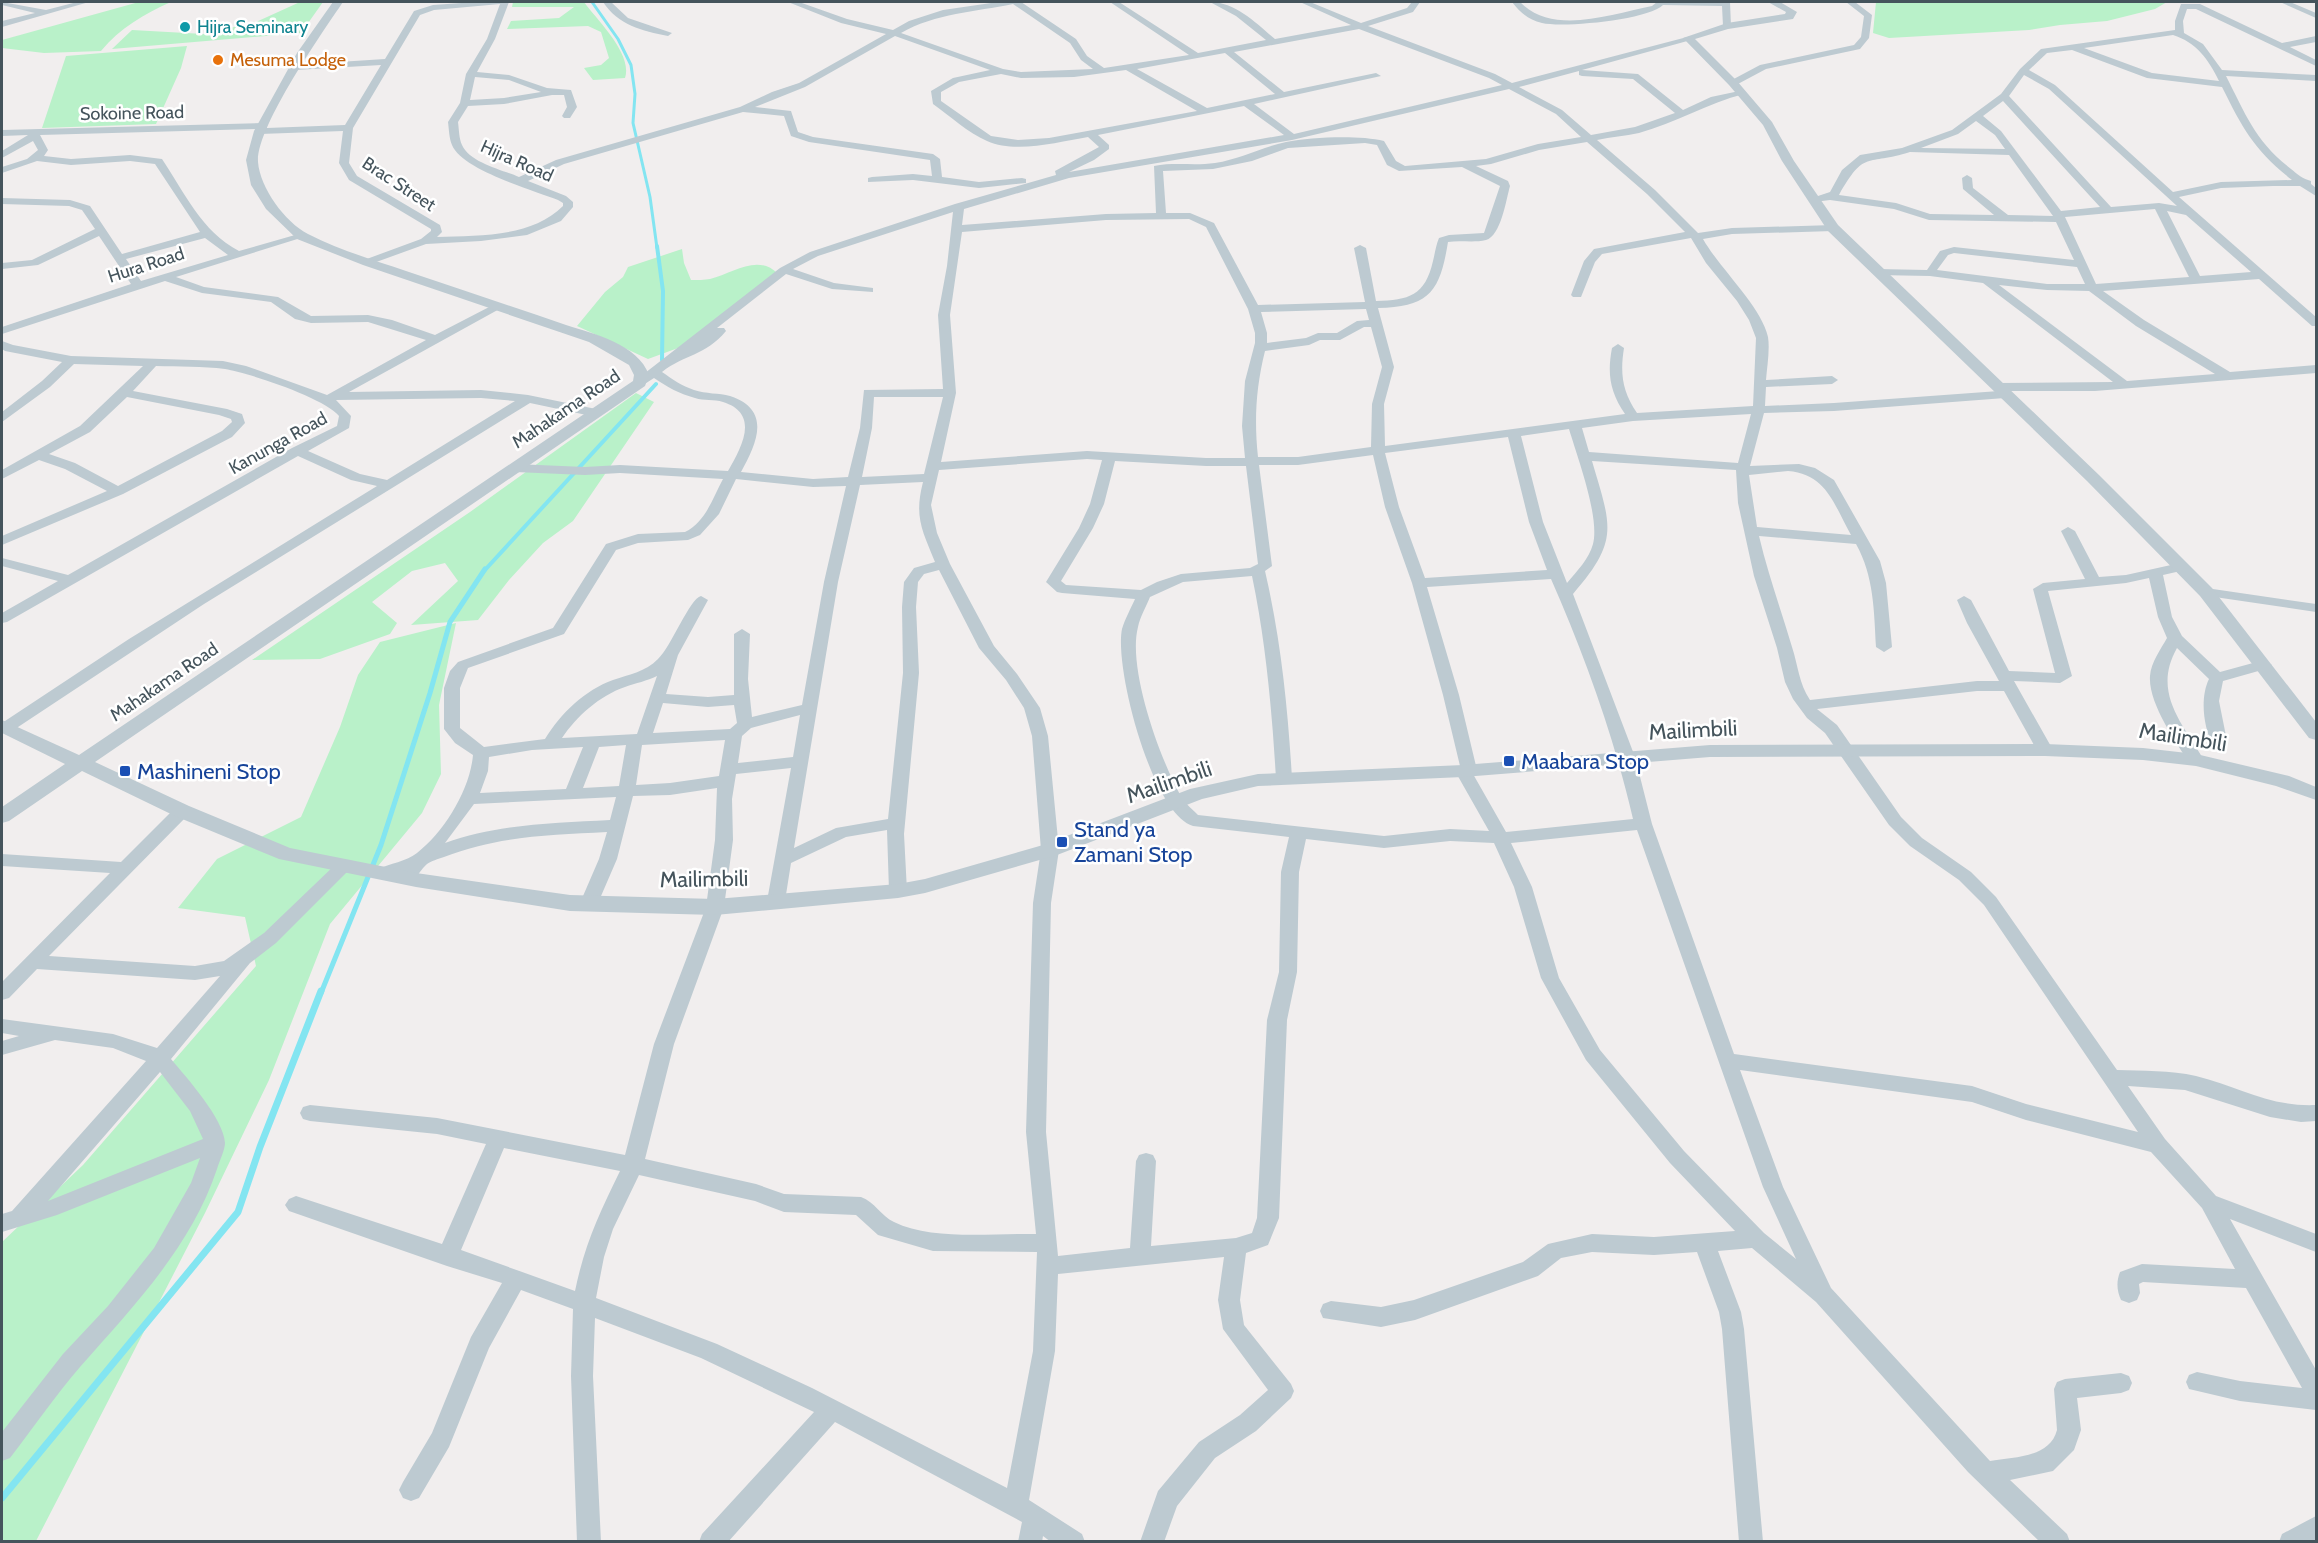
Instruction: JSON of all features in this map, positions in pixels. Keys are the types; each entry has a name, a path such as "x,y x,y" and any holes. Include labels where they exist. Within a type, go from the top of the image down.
{"street":[{"path":"2,2 28,10 57,8"},
{"path":"2,24 86,2"},
{"name":"Mahakama Road","path":"2,816 640,383 642,375 640,368 612,348 594,339 368,262 302,236 270,206 257,185 252,160 262,128 313,36 338,2"},
{"name":"Brac Street","path":"368,262 425,241 435,235 436,227 353,178 344,162 348,128 412,18 421,11 498,2"},
{"name":"Hijra Road","path":"425,241 522,232 557,219 568,207 568,202 562,198 476,163 463,154 457,145 453,122 465,103 471,74 491,39 505,2"},
{"path":"607,2 613,12 625,20 649,30 668,33"},
{"path":"792,2 844,21 894,33 1001,71 1021,75 1053,75 1127,67 1228,51 1360,26 1410,10 1416,2"},
{"path":"519,182 560,162 742,109 775,93 817,79 872,44 927,18 1011,2"},
{"path":"1016,2 1073,41 1084,58 1101,70"},
{"path":"1114,2 1197,56"},
{"path":"1214,2 1239,14 1274,42"},
{"path":"1304,2 1360,26 1492,76 1559,112 1651,192 1694,236 1710,261 1742,299 1755,320 1762,338 1759,409 1743,469 1745,503 1753,531 1761,576 1785,648 1793,682 1806,705 1831,729 1895,821 1916,842 1965,876 1990,901 2047,980 2158,1145 2209,1202 2316,1391"},
{"path":"1516,2 1532,18 1560,23 1655,8 1662,2 1726,3 1727,26"},
{"path":"1514,88 1727,26 1790,17 1792,12 1790,10 1773,2"},
{"path":"1124,166 1158,168 1214,166 1248,159 1287,145 1365,140 1380,142 1390,157 1391,163 1398,168 1464,164 1487,162 1538,147 1637,130 1682,114 1737,88 1763,67 1857,47 1865,38 1868,15 1850,2"},
{"path":"2284,2 2316,16"},
{"path":"826,4 829,11 844,21"},
{"path":"2180,32 2179,21 2184,6 2190,5 2316,63"},
{"path":"1904,151 1955,132 2004,96 2023,71 2044,51 2163,32 2180,32 2191,37 2220,73 2255,141 2316,194"},
{"path":"1688,38 1737,88 1768,124 1788,161 1833,228 2002,390 2206,592 2316,734"},
{"path":"2282,46 2316,39"},
{"path":"2070,46 2150,76 2226,85"},
{"path":"1228,51 1283,96"},
{"path":"295,67 387,62"},
{"path":"1127,67 1207,112"},
{"path":"1001,71 946,84 936,91 938,106 988,138 1000,142 1027,142 1207,112 1376,76"},
{"path":"2023,71 2061,94 2190,212 2316,322"},
{"path":"640,383 669,359 698,350 772,290 767,282 784,270 836,246 959,206 1045,182 1102,168 1292,137 1585,72 1629,75 1640,79 1682,114"},
{"path":"2220,73 2316,78"},
{"path":"471,74 514,79 536,89 553,93"},
{"path":"465,103 568,93 572,107 567,116"},
{"path":"2004,96 2108,210"},
{"path":"1247,104 1292,137"},
{"path":"742,109 788,113 794,134 812,140 929,156 935,159 937,179 948,181"},
{"path":"1976,116 1990,125 2060,216 2079,264 2092,288 2140,323 2229,377"},
{"name":"Sokoine Road","path":"2,133 348,128"},
{"path":"2,154 34,133 43,150 35,158 2,170"},
{"path":"872,180 913,177 979,185 1045,182 1076,163 1100,153 1105,147 1090,133"},
{"path":"1027,142 1065,152 1073,157 1076,163"},
{"path":"1830,197 1846,172 1857,161 1869,156 1904,151 2011,152"},
{"path":"35,158 71,162 130,158 158,161 206,234 222,249 237,255"},
{"path":"1076,163 1102,168"},
{"path":"1254,309 1372,305 1413,301 1423,294 1437,274 1445,239 1488,235 1505,186 1504,183 1464,164"},
{"path":"1158,168 1161,215"},
{"path":"1967,178 1968,189 2005,218"},
{"path":"2171,195 2223,184 2316,182"},
{"path":"1814,199 1830,197 1896,206 1929,217 2060,216 2159,206 2190,212"},
{"path":"2,201 78,204 86,208 138,286"},
{"path":"959,206 953,266 944,315 950,393 924,505 930,533 943,564 987,648 1012,677 1032,708 1040,736 1050,850 1042,903 1036,1132 1048,1243 1048,1266 1044,1351 1025,1511 1030,1542"},
{"path":"2159,206 2196,280"},
{"path":"957,229 1161,215 1190,216 1210,225 1254,309 1261,333 1251,381 1248,426 1265,566 1258,571 1181,578 1144,595 1062,589 1053,582 1086,528 1097,504 1110,456"},
{"path":"1577,295 1590,261 1598,251 1741,231 1833,228"},
{"path":"2,266 34,263 102,230"},
{"path":"118,258 206,234"},
{"name":"Hura Road","path":"2,331 165,277 302,236"},
{"path":"1360,248 1388,367 1378,404 1378,450 1392,507 1419,584 1451,695 1466,771 1501,838 1523,887 1550,978 1593,1055 1677,1157 1756,1239 1824,1295 1985,1473 2058,1542"},
{"path":"1930,273 1944,253 1954,250 2079,264"},
{"path":"784,270 832,286 869,290"},
{"path":"1877,272 1930,273 2047,287 2092,288 2262,275"},
{"path":"165,277 202,290 274,299 284,303 291,313 305,319 319,321 370,319 435,339"},
{"path":"1987,280 2005,296 2125,385"},
{"path":"330,397 497,307"},
{"path":"1259,348 1309,341 1318,337 1340,336 1361,324 1377,323"},
{"name":"Kanunga Road","path":"2,344 9,348 71,360 154,361 233,366 330,397 345,416 343,428 297,451 2,619"},
{"path":"1618,348 1614,368 1615,381 1620,398 1633,417"},
{"path":"2,418 46,384 71,360"},
{"path":"2,475 85,429 154,361"},
{"path":"515,468 585,471 620,469 732,475 813,483 1076,455 1251,463 1298,461 1633,417 1834,407 2002,390 2125,385 2316,369"},
{"path":"654,373 669,384 696,395 726,399 741,407 750,418 753,431 705,525 697,533 688,536 628,540 611,547 559,631 463,665 458,671 452,688 452,729 461,739 481,753 550,744 639,740 740,729 810,708"},
{"path":"1760,384 1832,380"},
{"path":"2,541 118,491 227,434 239,423 237,417 222,412 124,393"},
{"path":"776,901 831,582 852,480 866,428 868,393 950,393"},
{"path":"330,397 481,394 528,399 596,413"},
{"path":"4,727 282,549 528,399"},
{"path":"2,401 16,406"},
{"path":"1565,594 1596,553 1602,538 1600,521 1575,426"},
{"path":"1514,434 1536,522 1628,757 1643,824 1727,1061 1773,1187 1824,1295"},
{"path":"297,451 356,477 390,485"},
{"path":"38,455 70,466 118,491"},
{"path":"1583,456 1743,469 1797,468 1822,475 1829,483 1873,561 1879,583 1884,647"},
{"path":"1753,531 1861,540"},
{"path":"2068,531 2094,582"},
{"path":"2,562 70,580"},
{"path":"898,891 896,823 911,674 909,607 912,582 919,571 943,564"},
{"path":"1806,705 2006,681 2060,678 2064,676 2040,589 2048,586 2155,574 2180,567"},
{"path":"1258,571 1270,626 1280,715 1284,779"},
{"path":"1419,584 1556,574"},
{"path":"2155,574 2165,617 2175,638 2217,678"},
{"path":"2206,592 2316,608"},
{"path":"1144,595 1130,628 1129,649 1134,692 1148,743 1176,803 1193,820 1384,842 1450,835 1501,838 1573,829 1643,824"},
{"path":"589,903 608,859 639,740 665,678 671,655 701,600"},
{"path":"1964,600 1974,623 2045,750"},
{"path":"589,1542 582,1376 584,1304 593,1257 602,1228 633,1165 664,1044 715,907 724,840 727,776 740,729 742,634"},
{"path":"2175,638 2162,660 2158,678 2163,699 2196,760"},
{"path":"550,744 562,725 593,698 616,685 638,680 655,670 671,655"},
{"path":"2219,741 2213,719 2211,688 2217,678 2264,664"},
{"path":"656,699 708,702 741,699"},
{"name":"Mailimbili","path":"4,727 78,764 182,811 286,854 410,879 570,903 715,907 898,891 925,886 1050,850 1197,794 1258,780 1466,771 1710,752 1846,749 2045,750 2143,754 2196,760 2282,782 2316,794"},
{"path":"572,794 593,742"},
{"path":"410,879 420,859 448,830 468,799 478,774 481,753"},
{"path":"468,799 626,792 727,776 750,766 801,762"},
{"path":"2,993 123,868 182,811"},
{"path":"783,861 842,832 896,823"},
{"path":"384,873 472,840 512,832 618,825"},
{"path":"1048,1266 1236,1247 1260,1239 1268,1218 1277,1020 1288,972 1290,872 1299,831"},
{"path":"2,860 123,868"},
{"path":"33,962 195,973 229,967 245,957 348,867"},
{"path":"10,1220 160,1060 245,957"},
{"path":"2,1026 113,1041 148,1052 160,1060 197,1105 209,1126 215,1143 201,1185 162,1255 116,1313 71,1361 2,1450"},
{"path":"2,1048 58,1032"},
{"path":"1727,1061 1972,1094 2026,1112 2158,1145"},
{"path":"2112,1077 2194,1084 2279,1112 2302,1115 2316,1113"},
{"path":"310,1113 437,1126 756,1192 784,1203 861,1206 886,1229 933,1242 1048,1243"},
{"path":"447,1257 498,1139"},
{"path":"10,1220 94,1192 215,1143"},
{"path":"1140,1255 1146,1161"},
{"path":"2209,1202 2316,1243"},
{"path":"296,1205 516,1278 709,1351 923,1455 1025,1511 1073,1542"},
{"path":"1331,1311 1381,1317 1414,1311 1470,1288 1530,1269 1556,1250 1592,1243 1654,1246 1756,1239"},
{"path":"1705,1244 1727,1303 1733,1329 1751,1542"},
{"path":"1152,1542 1167,1499 1208,1450 1248,1423 1282,1390 1233,1329 1229,1300 1236,1247"},
{"path":"2129,1293 2128,1279 2142,1273 2253,1279"},
{"path":"411,1490 441,1439 479,1344 516,1278"},
{"path":"2197,1382 2240,1391 2316,1400"},
{"path":"1985,1473 2045,1463 2066,1442 2069,1430 2065,1389 2121,1383"},
{"path":"711,1542 831,1410"},
{"path":"2291,1542 2316,1528"}],"green space":[{"path":"139,2 171,2 133,22 101,51 44,53 2,48 2,40"},
{"path":"300,2 323,2 301,33 112,49 132,30 204,34 256,22"},
{"path":"513,2 584,2 619,48 626,69 625,78 593,80 584,68 601,65 609,58 601,32 588,26 507,29 511,21 559,18 574,7 512,7"},
{"path":"1876,2 2167,2 2155,9 2107,21 2029,30 1889,38 1873,33"},
{"path":"187,46 181,68 156,124 42,128 66,56"},
{"path":"682,249 684,263 691,280 710,279 754,265 770,268 778,274 689,344 648,359 577,326 605,292 623,277 628,267"},
{"path":"636,393 654,402 573,521 543,543 509,580 478,620 411,625 458,581 445,563 412,571 372,602 397,623 390,634 320,659 252,660 470,512"},
{"path":"456,623 439,705 441,774 422,813 330,924 269,1080 205,1213 36,1541 2,1542 2,1242 83,1165 256,966 245,917 178,908 217,859 301,817 340,727 358,675 380,642"}],"waterway":[{"path":"592,2 618,39 631,65 635,94 633,123 650,197 657,248"},
{"path":"657,246 663,291 662,360"},
{"path":"484,571 656,384"},
{"path":"321,993 381,845 430,693 450,622 485,569"},
{"path":"2,1498 238,1212 260,1147 321,991"}],"place":[{"name":"Hijra Seminary","path":"185,27"},
{"name":"Mesuma Lodge","path":"218,60"},
{"name":"Maabara Stop","path":"1509,761"},
{"name":"Mashineni Stop","path":"125,771"},
{"name":"Stand ya Zamani Stop","path":"1062,842"}]}
